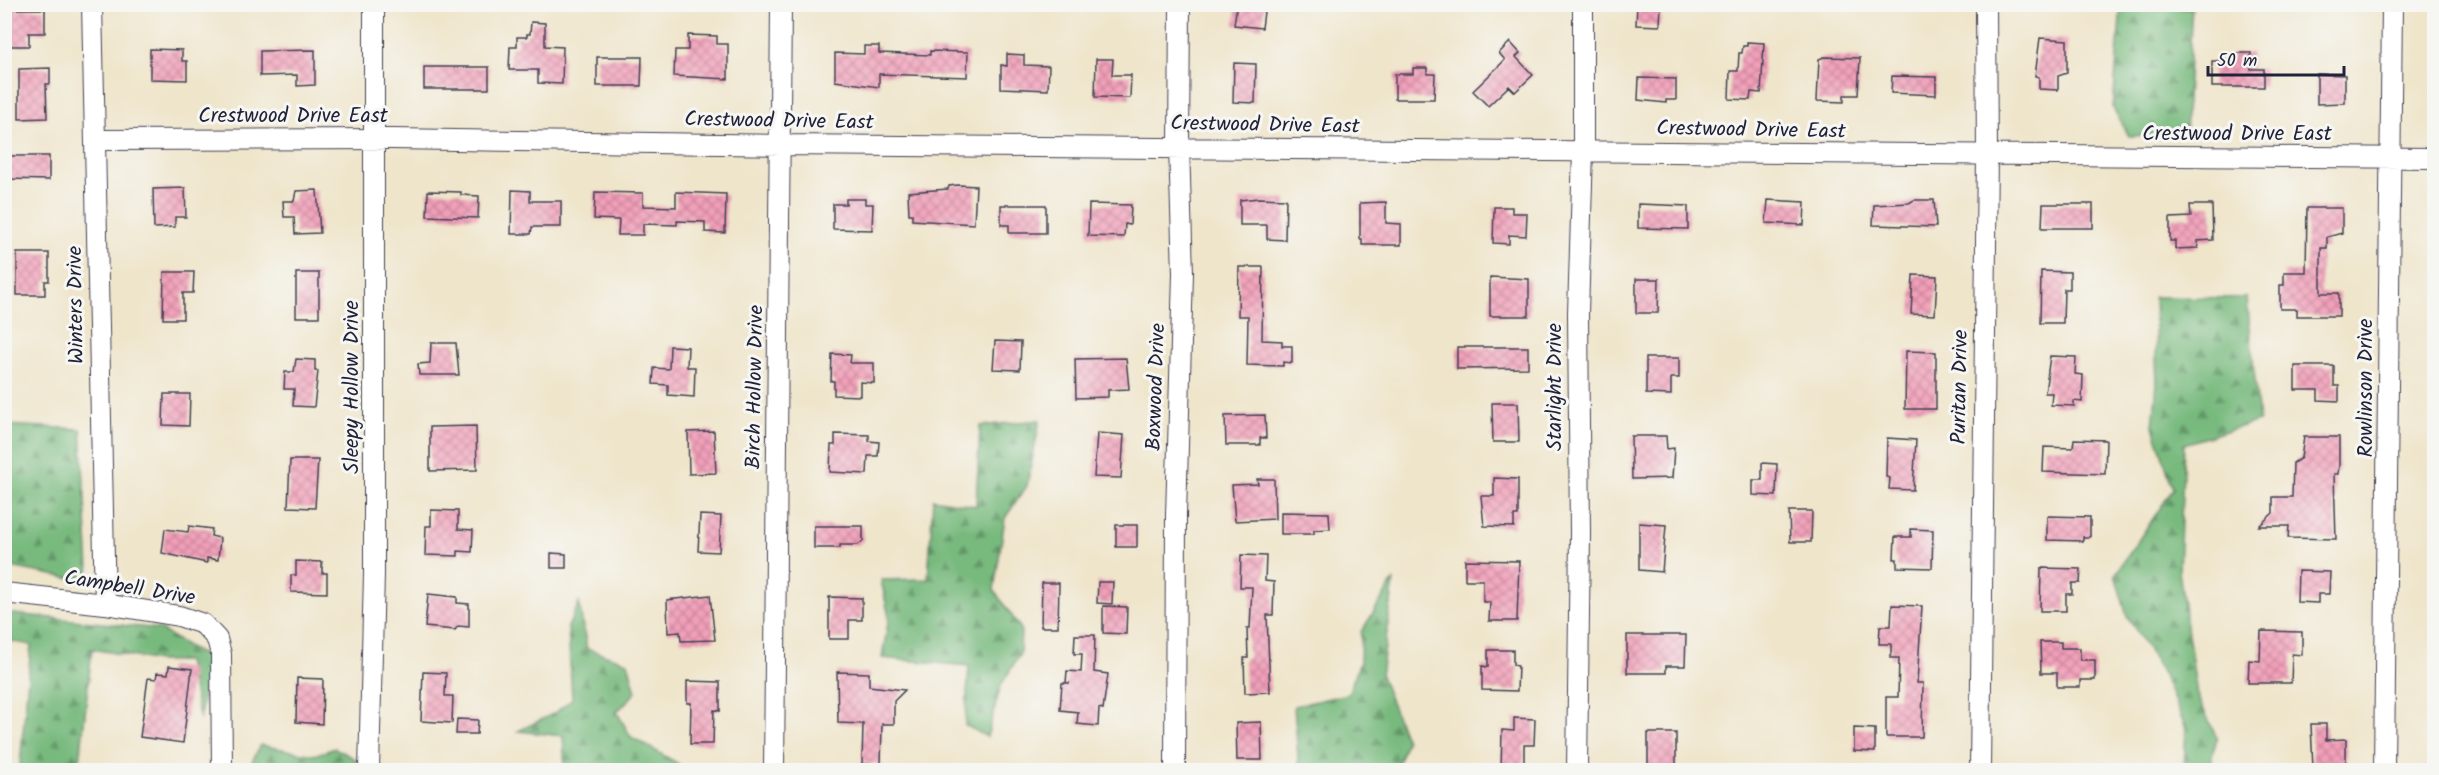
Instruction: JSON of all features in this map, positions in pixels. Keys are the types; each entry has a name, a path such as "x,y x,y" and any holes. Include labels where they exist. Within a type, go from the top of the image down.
{"street":[{"name":"Winters Drive","path":"92,4 105,604"},
{"name":"Sleepy Hollow Drive","path":"369,771 374,562 376,139 374,4"},
{"name":"Birch Hollow Drive","path":"774,771 781,4"},
{"name":"Boxwood Drive","path":"1175,771 1176,515 1183,273 1179,147 1180,4"},
{"name":"Starlight Drive","path":"1577,771 1580,534 1578,325 1583,151 1583,4"},
{"name":"Puritan Drive","path":"1980,771 1987,156 1986,4"},
{"name":"Rowlinson Drive","path":"2384,771 2390,420 2392,4"},
{"name":"Crestwood Drive East","path":"95,140 376,139 781,145 2434,158"},
{"name":"Campbell Drive","path":"4,593 105,604 179,616 203,624 217,639 221,654 222,771"}],"green space":[{"path":"2121,5 2192,5 2185,134 2129,136 2113,108"},
{"path":"2154,297 2247,298 2259,421 2184,444 2179,571 2197,695 2217,738 2208,770 2184,770 2186,728 2161,670 2127,616 2115,575 2173,489 2153,426 2157,384"},
{"path":"1040,420 1027,486 1005,518 994,590 1021,629 1020,654 1001,685 987,737 965,725 969,666 882,658 889,617 881,580 928,579 933,499 976,506 980,426"},
{"path":"4,425 81,429 89,570 78,580 5,566"},
{"path":"1394,580 1381,676 1406,741 1396,770 1299,770 1294,706 1348,694 1360,662 1361,632"},
{"path":"579,603 587,649 628,662 636,692 617,712 631,737 679,764 666,770 565,770 563,736 518,731 555,713 572,699 568,627"},
{"path":"4,613 159,629 209,659 200,719 187,661 159,661 92,649 79,770 26,770 20,765 31,645 5,640"},
{"path":"260,745 314,755 335,748 357,760 357,770 253,770 252,762"}],"building":[{"path":"1237,4 1265,4 1262,28 1234,25"},
{"path":"1637,4 1661,4 1660,26 1636,25"},
{"path":"4,9 45,9 45,33 29,33 29,46 4,46"},
{"path":"531,22 545,23 545,46 563,47 562,84 538,83 538,70 509,70 510,47 517,47 517,37 527,37 527,34 530,34"},
{"path":"688,35 717,36 717,44 728,44 728,79 674,76 675,50 688,50"},
{"path":"2040,38 2067,40 2067,73 2058,76 2058,90 2039,89 2039,77 2035,76"},
{"path":"1510,42 1520,53 1516,57 1533,75 1515,92 1509,86 1488,106 1473,91 1505,60 1499,53"},
{"path":"1747,42 1764,43 1761,93 1751,92 1750,100 1729,99 1730,71 1738,71 1739,53 1742,53 1743,46 1747,46"},
{"path":"864,46 879,46 879,53 930,55 930,51 968,52 967,77 879,74 879,87 835,81 835,53 864,54"},
{"path":"150,49 182,50 182,61 187,61 187,80 150,79"},
{"path":"315,50 315,85 297,86 297,75 260,76 260,51"},
{"path":"2232,53 2251,53 2251,69 2264,69 2264,87 2212,87 2212,61 2232,61"},
{"path":"1007,54 1024,55 1024,65 1049,66 1048,90 1001,88 1001,65 1007,66"},
{"path":"597,57 642,57 641,86 597,86"},
{"path":"1824,57 1860,58 1858,95 1844,95 1844,102 1817,101 1819,59"},
{"path":"1096,59 1113,59 1112,75 1131,75 1130,98 1095,97"},
{"path":"1234,63 1256,64 1255,103 1233,102"},
{"path":"424,67 489,67 489,89 424,89"},
{"path":"50,68 50,84 46,84 47,118 19,119 19,69"},
{"path":"1413,68 1427,68 1427,74 1435,74 1434,99 1395,99 1395,74 1413,74"},
{"path":"2317,74 2345,75 2345,103 2317,104"},
{"path":"1892,76 1936,77 1936,95 1891,93"},
{"path":"1639,78 1676,79 1676,100 1666,100 1666,103 1638,100"},
{"path":"8,156 49,156 49,180 7,179"},
{"path":"949,186 976,186 974,224 912,220 912,214 909,214 908,192 948,189"},
{"path":"185,188 186,217 175,217 175,227 154,228 153,189"},
{"path":"317,190 320,233 295,234 294,217 284,217 283,201 294,201 296,191"},
{"path":"512,190 530,191 530,201 561,201 561,227 532,227 531,234 511,234"},
{"path":"428,191 461,192 461,195 479,196 478,218 427,216"},
{"path":"595,192 643,193 643,206 676,207 676,192 726,194 725,233 705,232 705,222 677,221 677,225 643,224 643,235 618,235 619,220 594,219"},
{"path":"846,199 865,199 865,204 873,204 872,230 833,229 833,204 846,204"},
{"path":"1286,199 1285,240 1267,239 1267,225 1240,225 1240,200"},
{"path":"1768,200 1805,202 1804,225 1766,223"},
{"path":"1914,200 1934,200 1936,227 1873,225 1874,205 1909,203"},
{"path":"1386,202 1386,223 1401,224 1401,245 1362,245 1360,203"},
{"path":"1089,204 1131,205 1130,225 1125,224 1124,237 1088,236"},
{"path":"1638,204 1688,206 1688,229 1638,228"},
{"path":"2043,204 2093,204 2093,228 2042,228"},
{"path":"1001,205 1046,205 1046,233 1009,233 1009,225 1001,225"},
{"path":"2190,205 2212,205 2213,240 2197,241 2198,248 2175,249 2175,241 2170,241 2170,218 2191,217"},
{"path":"1494,207 1512,207 1512,213 1527,213 1526,236 1509,235 1509,244 1493,243"},
{"path":"2307,208 2342,208 2342,233 2327,237 2327,248 2321,248 2321,293 2339,293 2339,316 2297,316 2297,309 2280,309 2280,285 2284,285 2284,272 2306,272"},
{"path":"17,253 49,253 49,281 45,281 45,295 17,295"},
{"path":"1239,267 1263,267 1262,340 1282,341 1282,346 1292,346 1292,363 1283,362 1283,366 1247,365 1248,316 1238,316"},
{"path":"2041,271 2070,272 2070,289 2064,289 2063,323 2040,323"},
{"path":"164,272 194,272 193,293 183,293 183,319 163,319"},
{"path":"296,273 319,273 319,317 296,317"},
{"path":"1913,275 1937,276 1935,315 1911,314"},
{"path":"1490,277 1529,279 1529,316 1490,316"},
{"path":"1636,279 1659,279 1658,313 1636,313"},
{"path":"995,341 1021,342 1020,370 993,369"},
{"path":"431,343 456,343 459,375 419,375 418,364 430,363"},
{"path":"670,346 688,347 687,367 695,367 694,397 668,395 668,385 653,384 654,368 669,369"},
{"path":"1457,347 1528,347 1528,368 1457,369"},
{"path":"1906,351 1936,352 1936,409 1905,409"},
{"path":"832,354 851,355 850,363 874,363 874,383 860,382 860,396 834,395 834,381 831,381"},
{"path":"2050,356 2076,357 2075,374 2083,375 2082,402 2074,401 2074,406 2051,405 2052,393 2045,393"},
{"path":"1126,358 1129,389 1108,390 1108,397 1076,398 1075,359"},
{"path":"1646,358 1679,358 1679,378 1671,378 1671,395 1646,394"},
{"path":"296,359 315,360 315,371 318,371 314,407 293,406 294,389 284,389 285,372 294,372"},
{"path":"2295,366 2334,366 2334,386 2339,386 2339,401 2318,400 2318,390 2295,390"},
{"path":"164,394 190,394 189,426 163,425"},
{"path":"1492,403 1518,403 1519,442 1493,442"},
{"path":"1265,415 1266,438 1260,438 1260,445 1226,445 1225,416"},
{"path":"476,426 477,470 430,471 430,427"},
{"path":"714,431 716,473 689,474 688,432"},
{"path":"1097,433 1124,435 1121,478 1094,477"},
{"path":"835,434 869,435 869,441 879,442 878,456 868,456 867,474 830,472 831,445 835,445"},
{"path":"1631,436 1666,436 1667,449 1674,448 1672,478 1632,479"},
{"path":"2304,437 2339,437 2338,474 2334,474 2336,539 2288,538 2289,526 2259,526 2273,513 2273,497 2292,497 2293,463 2301,458"},
{"path":"1887,438 1916,440 1913,490 1889,489 1890,478 1886,477"},
{"path":"2074,439 2106,440 2105,474 2043,472 2044,447 2073,448"},
{"path":"290,460 318,460 315,508 288,507"},
{"path":"1762,463 1777,464 1776,496 1753,495 1753,480 1762,480"},
{"path":"1494,478 1518,479 1518,516 1514,516 1514,527 1484,526 1481,496 1494,496"},
{"path":"1257,479 1274,479 1275,519 1235,521 1232,485 1258,484"},
{"path":"431,510 458,511 458,529 473,530 472,552 458,551 458,556 425,555 426,526 431,526"},
{"path":"1789,511 1812,511 1811,542 1790,542"},
{"path":"1281,512 1329,513 1330,529 1314,530 1314,534 1281,534"},
{"path":"700,515 721,516 719,552 698,551"},
{"path":"2047,516 2090,517 2090,537 2083,537 2083,541 2047,540"},
{"path":"1639,523 1666,525 1662,572 1639,570"},
{"path":"1116,525 1137,525 1137,547 1116,547"},
{"path":"189,526 212,529 211,536 220,538 218,560 207,558 207,563 162,553 165,529 188,532"},
{"path":"814,526 863,526 863,541 858,545 840,545 840,548 814,548"},
{"path":"1911,529 1933,530 1932,568 1897,567 1897,559 1894,559 1895,537 1911,537"},
{"path":"551,553 566,554 566,568 551,568"},
{"path":"1241,555 1266,556 1265,581 1274,582 1273,615 1267,615 1270,692 1245,693 1244,658 1248,658 1247,628 1250,628 1252,587 1240,587"},
{"path":"1465,560 1519,561 1517,621 1489,621 1490,602 1483,602 1483,580 1465,580"},
{"path":"296,561 322,562 322,573 327,573 327,593 291,592 291,575 296,575"},
{"path":"2041,568 2081,569 2080,583 2072,583 2072,594 2066,594 2066,611 2040,611"},
{"path":"2298,571 2330,572 2329,594 2318,594 2318,603 2297,602"},
{"path":"1098,582 1113,582 1112,604 1097,603"},
{"path":"1042,583 1059,583 1058,627 1041,627"},
{"path":"428,594 457,597 457,603 469,604 469,627 458,626 455,630 425,627"},
{"path":"710,595 715,640 681,641 680,632 668,633 667,600"},
{"path":"829,597 862,598 862,620 849,620 849,639 829,639"},
{"path":"1892,605 1922,606 1917,683 1923,683 1922,737 1886,737 1886,697 1898,697 1899,658 1891,658 1891,644 1879,644 1880,626 1891,626"},
{"path":"1103,606 1127,607 1126,634 1103,633"},
{"path":"2261,631 2302,632 2302,655 2292,654 2291,683 2248,683 2249,660 2260,661"},
{"path":"1075,635 1095,635 1094,672 1108,674 1103,709 1099,708 1098,726 1077,724 1078,712 1060,710 1062,683 1066,683 1067,671 1081,672 1082,654 1074,654"},
{"path":"1627,635 1686,635 1685,666 1666,666 1666,673 1627,673"},
{"path":"2040,642 2061,642 2061,648 2080,648 2080,660 2095,660 2095,680 2080,680 2080,687 2057,687 2057,673 2041,673"},
{"path":"1488,650 1513,650 1513,665 1518,666 1517,691 1482,690 1482,666 1488,667"},
{"path":"169,666 192,669 183,743 140,737 148,678 156,679 157,673 168,674"},
{"path":"423,672 446,673 445,696 453,696 452,723 421,721"},
{"path":"837,672 869,673 869,686 905,690 894,701 894,724 882,724 881,764 862,764 863,724 838,723"},
{"path":"297,678 323,679 322,724 296,722"},
{"path":"687,681 720,682 720,711 714,710 713,744 690,744 691,703 687,703"},
{"path":"1514,718 1535,719 1534,745 1524,745 1524,771 1501,771 1502,730 1514,731"},
{"path":"457,719 478,720 477,734 456,734"},
{"path":"1261,722 1262,760 1237,760 1236,723"},
{"path":"2311,724 2326,724 2326,740 2346,739 2346,769 2313,769"},
{"path":"1854,728 1875,729 1875,752 1854,751"},
{"path":"1648,733 1676,733 1676,771 1648,771"}]}
